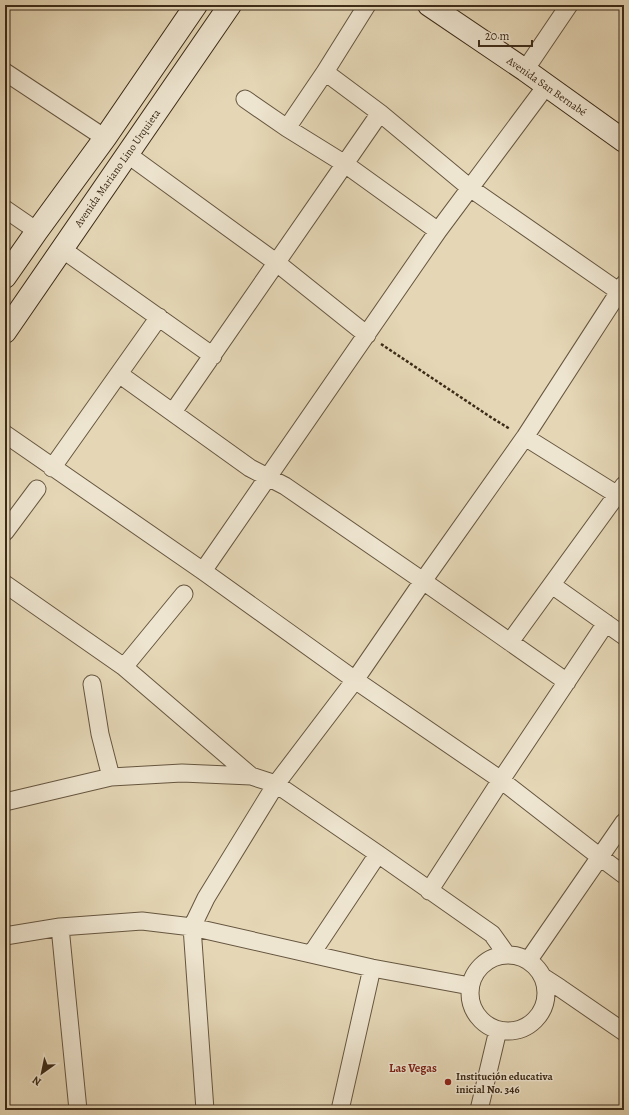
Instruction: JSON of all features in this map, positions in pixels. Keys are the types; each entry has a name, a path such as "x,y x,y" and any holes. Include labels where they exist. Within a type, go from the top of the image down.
{"main road":[{"path":"5,277 105,138 196,5"},
{"name":"Avenida Mariano Lino Urquieta","path":"5,332 230,5"},
{"name":"Avenida San Bernabé","path":"429,5 525,70 624,141"}],"street":[{"path":"287,128 325,72 367,5"},
{"path":"525,70 569,5"},
{"path":"5,72 105,138"},
{"path":"205,1110 192,926 206,898 276,784 355,680 423,581 525,438 622,290 470,188 380,113 325,72"},
{"path":"203,571 438,231 546,86"},
{"path":"245,99 287,128 345,164 438,231"},
{"path":"173,412 277,264 380,113"},
{"path":"127,154 277,264 367,335"},
{"path":"5,209 37,231"},
{"path":"62,249 213,356"},
{"path":"52,468 159,317"},
{"path":"119,374 250,468 285,486 567,682"},
{"path":"5,434 52,468 203,571 355,680 501,780 624,874"},
{"path":"510,642 622,493 525,438"},
{"path":"5,532 37,489"},
{"path":"5,584 124,667 252,776"},
{"path":"552,585 624,636"},
{"path":"124,667 184,594"},
{"path":"429,891 606,623"},
{"path":"92,684 100,734 111,778"},
{"path":"5,802 111,778 182,773 252,776 276,784 492,934 507,955"},
{"path":"528,961 624,822"},
{"path":"312,953 378,854"},
{"path":"5,936 60,927 142,921 192,926 372,968 470,986"},
{"path":"60,927 78,1110"},
{"path":"543,977 546,991 545,1006 538,1018 526,1027 512,1032 498,1030 485,1024 475,1014 470,1001 470,986 474,974 483,964 494,957 507,955 528,961 543,977 624,1032"},
{"path":"340,1110 372,968"},
{"path":"479,1110 498,1030"}],"path":[{"path":"367,335 492,418 525,438"}],"place":[{"name":"Institución educativa inicial No. 346","path":"448,1082"}],"district":[{"name":"Las Vegas","path":"413,1068"}]}
